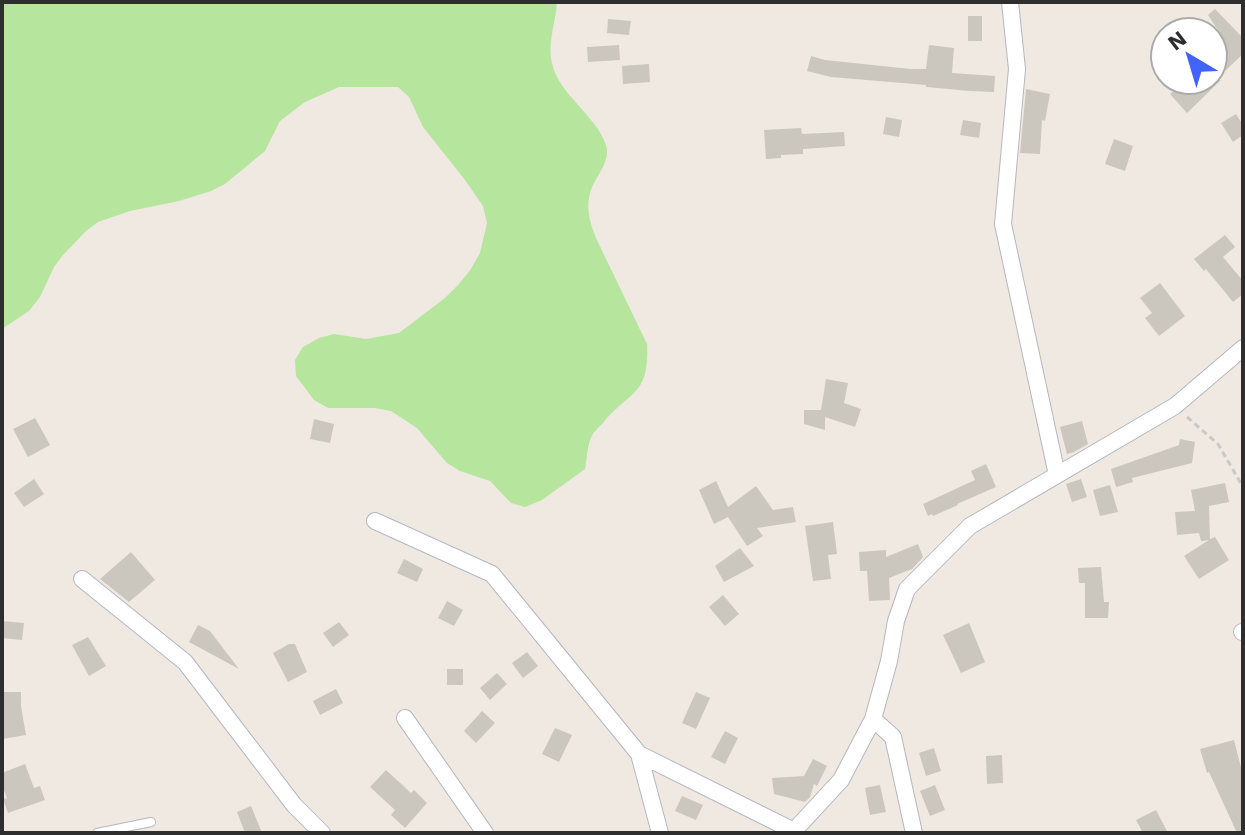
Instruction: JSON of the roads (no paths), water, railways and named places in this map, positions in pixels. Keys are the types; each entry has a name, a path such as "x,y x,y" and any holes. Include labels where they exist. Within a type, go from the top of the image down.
{"street":[{"path":"1010,2 1017,69 1003,224 1057,475"},
{"path":"375,521 492,574 639,754 793,832 841,780 873,719 896,621 907,589 970,526 1175,406 1243,348"},
{"path":"82,579 185,662 294,805 322,833"},
{"path":"405,718 485,833"},
{"path":"873,719 893,737 914,833"},
{"path":"639,754 660,833"}],"lane":[{"path":"97,833 151,822"}]}
